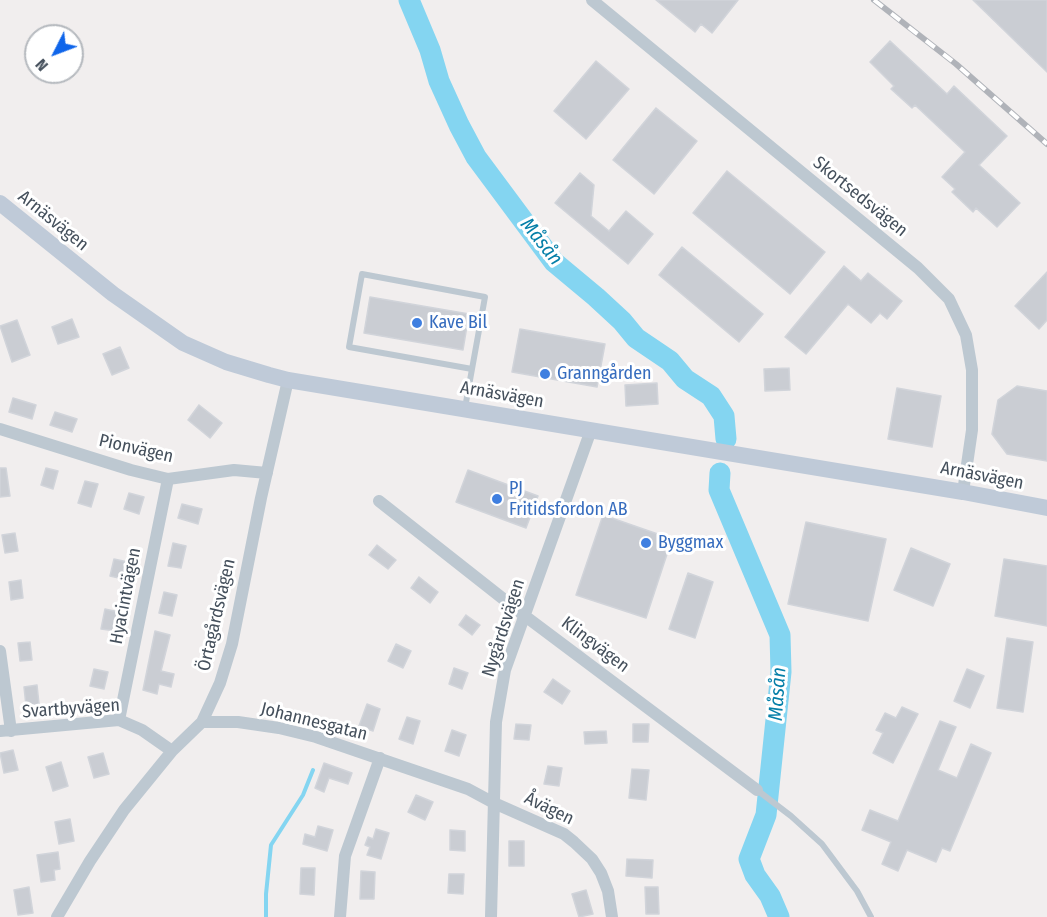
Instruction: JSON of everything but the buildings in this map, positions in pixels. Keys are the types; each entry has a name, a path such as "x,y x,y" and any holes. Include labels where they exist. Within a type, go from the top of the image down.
{"street":[{"name":"Skortsedsvägen","path":"592,0 918,268 949,299 966,335 972,370 972,430 963,492"},
{"name":"Arnäsvägen","path":"0,203 113,294 183,343 226,362 288,380 465,408 1047,508"},
{"name":"Örtagårdsvägen","path":"57,917 124,810 172,751 202,722 220,683 232,644 288,380"},
{"name":"Pionvägen","path":"0,429 131,470 168,478 234,470 267,473"},
{"name":"Nygårdsvägen","path":"491,917 496,722 506,670 591,430"},
{"name":"Hyacintvägen","path":"119,720 168,478"},
{"name":"Klingvägen","path":"379,501 525,616 757,790"},
{"path":"0,651 5,731"},
{"name":"Svartbyvägen","path":"5,731 119,720 142,730 172,751"},
{"name":"Johannesgatan","path":"202,722 238,722 279,728 316,737 468,789 494,803"},
{"name":"Johannesgatan","path":"340,917 345,856 380,758"},
{"name":"Åvägen","path":"494,803 564,834 592,859 608,891 612,917"}],"lane":[{"path":"465,408 485,297 362,274 349,347 472,369"},
{"name":"Klingvägen","path":"757,790 822,844 856,891 871,917"}],"waterway":[{"name":"Måsån","path":"409,0 430,50 439,81 476,157 554,262 622,321 636,338 670,361 685,379 711,396 724,416 726,439"},
{"name":"Måsån","path":"720,473 719,490 780,635 781,672 766,815 749,859 755,875 770,896 779,917"},
{"path":"266,917 271,845 303,795 313,770"}],"railway":[{"path":"874,0 956,64 1047,144"}],"place":[{"name":"Kave Bil","path":"417,323"},
{"name":"Granngården","path":"545,374"},
{"name":"PJ Fritidsfordon AB","path":"497,499"},
{"name":"Byggmax","path":"646,543"}]}
